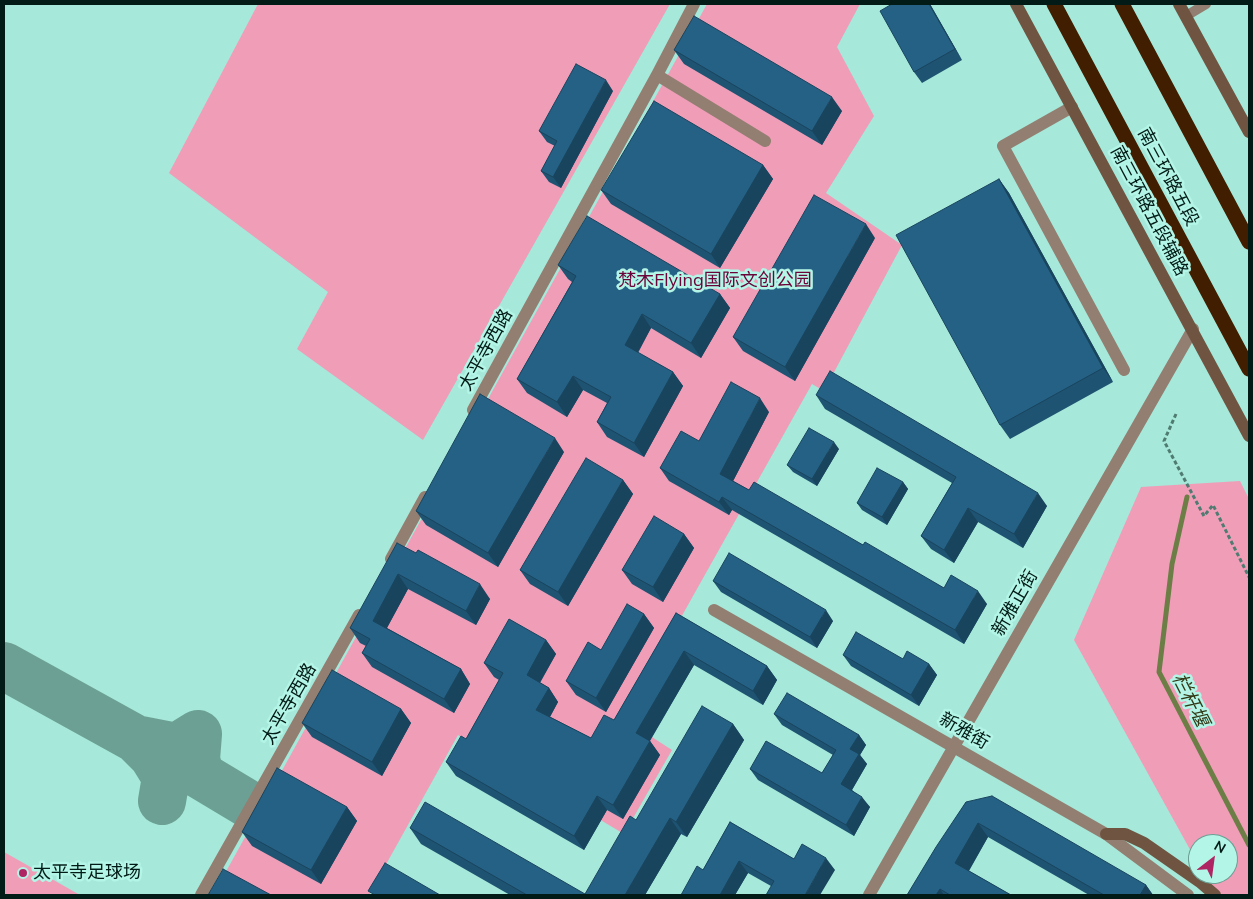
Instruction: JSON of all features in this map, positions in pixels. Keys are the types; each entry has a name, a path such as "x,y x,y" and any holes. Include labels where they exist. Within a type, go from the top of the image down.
{"highway":[{"name":"南三环路五段","path":"1054,4 1249,368"},
{"path":"1122,4 1249,242"}],"main road":[{"name":"南三环路五段辅路","path":"1016,4 1193,329 1249,436"},
{"path":"1179,4 1249,132"},
{"path":"1106,834 1125,834 1144,843 1200,882 1214,895"}],"street":[{"name":"太平寺西路","path":"466,422 658,75 694,4"},
{"path":"658,75 765,141"},
{"path":"1072,107 1003,146 1124,370"},
{"name":"新雅正街","path":"869,895 1193,329"},
{"path":"384,570 432,483"},
{"name":"太平寺西路","path":"202,895 365,604"},
{"name":"新雅街","path":"714,610 954,745 1106,834 1188,895"}],"lane":[{"path":"1186,16 1206,4"}],"path":[{"path":"1176,414 1164,441 1204,516 1213,505 1249,577"},
{"path":"1244,568 1249,565"}],"green space":[{"path":"258,4 670,4 423,440 297,349 328,292 169,173"},
{"name":"梵木Flying国际文创公园","path":"707,4 860,4 837,47 874,116 826,193 902,245 824,391 812,384 624,719 672,750 624,834 458,735 369,895 213,895"},
{"path":"1240,481 1249,499 1249,895 1215,895 1209,884 1238,884 1238,834 1188,834 1188,846 1074,640 1141,487"},
{"name":"太平寺足球场","path":"4,852 80,895 4,895"}],"building":[{"path":"892,4 929,4 955,49 914,72 880,11"},
{"path":"694,16 832,97 812,131 674,50"},
{"path":"576,64 606,80 553,177 541,171 557,141 539,131"},
{"path":"654,101 763,165 711,254 601,190"},
{"path":"999,179 1103,368 1000,425 896,235"},
{"path":"814,195 866,224 785,367 733,337"},
{"path":"587,216 720,294 691,343 642,314 625,345 673,372 634,443 597,422 611,397 573,376 557,402 517,379 576,276 558,265"},
{"path":"830,371 1038,493 1014,534 968,508 944,550 921,536 956,477 816,395"},
{"path":"731,382 760,398 720,474 749,490 754,482 863,545 865,542 944,588 951,575 978,591 955,630 722,497 719,502 660,468 681,431 699,441"},
{"path":"480,394 555,438 488,553 416,511"},
{"path":"809,428 834,442 812,479 787,465"},
{"path":"586,458 623,480 558,592 520,570"},
{"path":"877,468 903,482 882,517 857,503"},
{"path":"654,516 684,534 653,587 622,570"},
{"path":"397,543 416,553 418,550 480,584 466,611 398,574 373,621 461,669 444,699 362,653 370,639 350,628"},
{"path":"729,553 826,610 810,637 713,581"},
{"path":"627,604 644,614 596,698 566,681 588,642 601,650"},
{"path":"676,613 767,666 753,691 684,651 636,733 650,741 613,805 597,796 574,836 446,762 461,736 466,739 503,673 484,663 509,619 546,640 527,675 549,688 536,710 591,738 604,715 614,720"},
{"path":"856,632 903,659 907,651 929,664 911,695 843,655"},
{"path":"332,670 401,709 372,762 302,723"},
{"path":"787,693 859,735 850,749 859,754 841,784 862,797 846,825 750,769 766,741 822,773 836,750 774,714"},
{"path":"702,706 733,724 676,822 670,818 625,895 527,895 410,828 425,802 585,894 630,816 636,820"},
{"path":"277,768 347,807 311,870 242,832"},
{"path":"992,796 1146,885 1140,895 1104,895 978,823 955,863 1011,895 950,895 940,889 936,895 907,895 966,802"},
{"path":"730,822 794,859 802,844 826,858 805,895 766,895 774,881 739,861 720,895 681,895 697,866 703,870"},
{"path":"385,863 440,895 375,895 368,891"},
{"path":"223,869 271,895 208,895"}],"waterway":[{"name":"栏杆堰","path":"1187,497 1172,564 1159,672 1249,845"}],"taxiway":[{"path":"4,666 136,739 177,747 198,734"},
{"path":"198,734 196,759 200,775 260,811"},
{"path":"136,739 153,756 166,777 162,801"}],"place":[{"name":"太平寺足球场","path":"23,873"}]}
